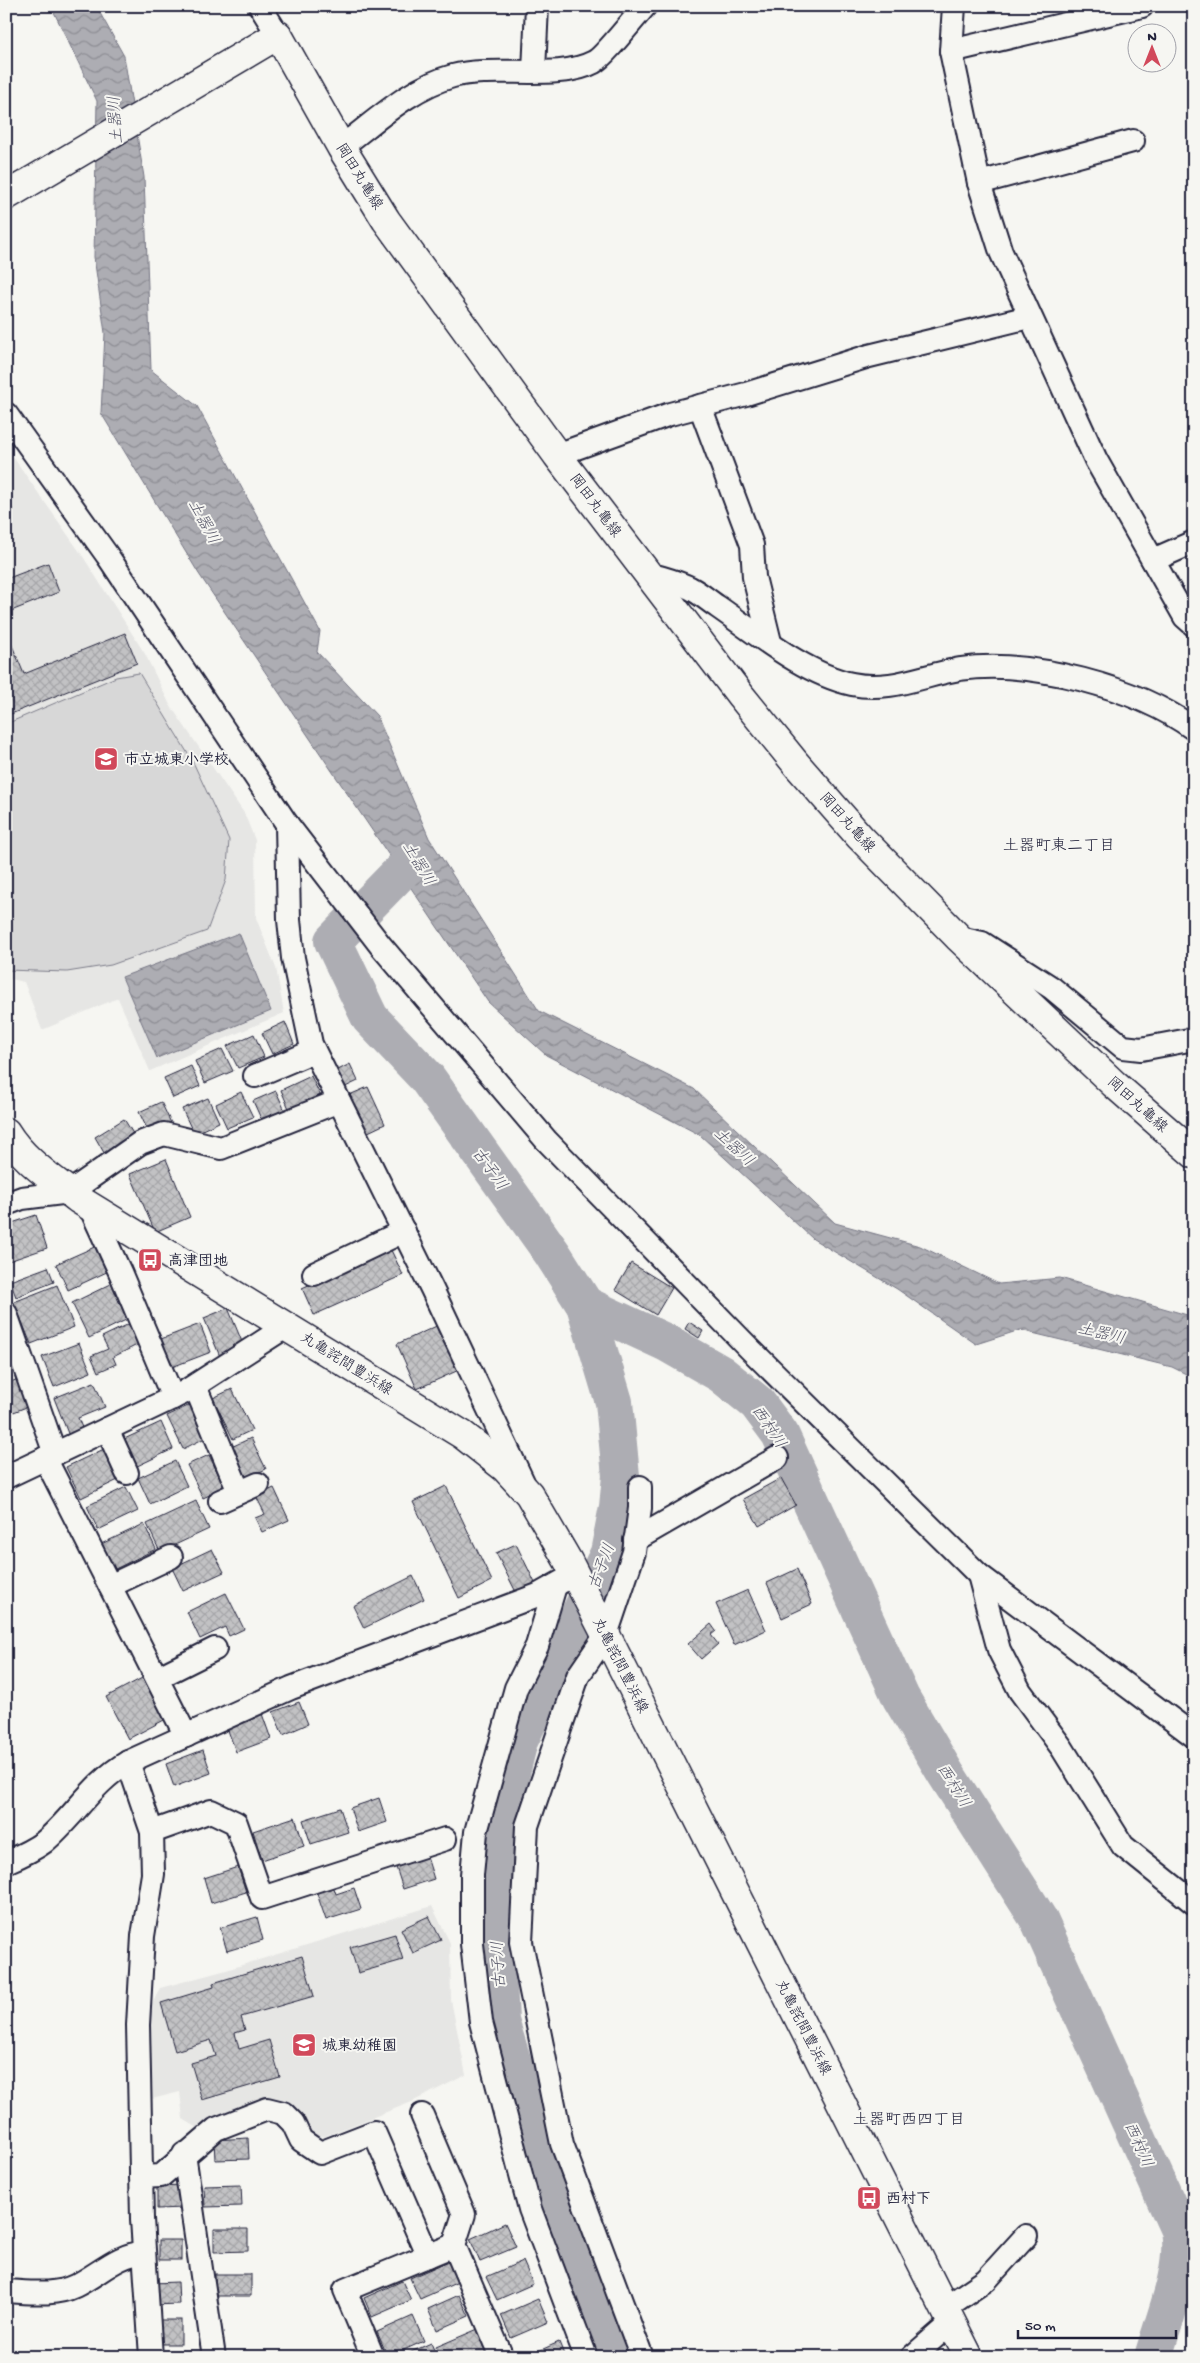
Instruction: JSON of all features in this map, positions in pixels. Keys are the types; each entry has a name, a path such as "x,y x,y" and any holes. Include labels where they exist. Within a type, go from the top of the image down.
{"main road":[{"name":"岡田丸亀線","path":"271,38 386,220 557,455 797,765 860,837 958,937 1114,1084 1194,1154"},
{"path":"6,196 271,38"},
{"name":"丸亀詫間豊浜線","path":"6,1132 14,1144 36,1166 79,1199 463,1435 505,1468 529,1494 565,1580 604,1630 969,2357"}],"street":[{"path":"260,6 271,38"},
{"path":"534,71 536,6"},
{"path":"341,147 424,86 454,75 485,71 572,69 595,62 645,6"},
{"path":"954,6 951,51 979,183 1001,252 1096,460 1185,617 1194,625"},
{"path":"951,51 1142,6"},
{"path":"979,183 1133,141"},
{"path":"557,455 670,414 869,356 1030,317"},
{"path":"700,406 752,545 754,576 770,642"},
{"path":"6,414 107,555 287,824 381,946 553,1147 764,1363 979,1575 1194,1736"},
{"path":"1153,560 1194,542"},
{"path":"647,573 690,588 792,657 830,676 852,684 884,686 904,684 960,669 1004,668 1046,673 1108,686 1159,706 1194,729"},
{"path":"287,824 289,920 293,958 311,1044 404,1231 529,1494"},
{"path":"958,937 982,943 1052,988 1123,1047 1141,1049 1194,1039"},
{"path":"255,1076 314,1051"},
{"path":"6,1204 22,1198 79,1199 140,1143 164,1134 221,1148 339,1102"},
{"path":"79,1199 120,1272 173,1398"},
{"path":"314,1274 404,1231"},
{"path":"6,1314 50,1456 110,1586 186,1736"},
{"path":"6,1477 173,1398 195,1386 287,1326"},
{"path":"195,1386 239,1492"},
{"path":"107,1429 127,1473"},
{"path":"635,1540 777,1458"},
{"path":"640,1487 640,1508 634,1552 604,1630 578,1676 527,1826 521,1942 562,2144 642,2357"},
{"path":"110,1586 171,1558"},
{"path":"979,1575 999,1650 1020,1691 1062,1748 1123,1846 1194,1903"},
{"path":"6,1862 32,1851 46,1841 111,1772 128,1762 291,1688 538,1595 565,1580"},
{"path":"565,1580 537,1646 516,1688 476,1832 472,1875 472,1944 481,2022 530,2209 586,2357"},
{"path":"157,1678 215,1649"},
{"path":"128,1762 152,1832 153,1874 143,1936 138,2024 141,2177 151,2357"},
{"path":"152,1832 211,1811 236,1822 262,1898 445,1838"},
{"path":"141,2177 161,2176 184,2154 216,2129 267,2108 284,2113 293,2123 301,2140 320,2154 374,2132 428,2256"},
{"path":"422,2115 434,2166 464,2214 454,2245 502,2357"},
{"path":"184,2154 214,2357"},
{"path":"912,2357 948,2315 986,2280 1026,2236"},
{"path":"373,2357 345,2290 454,2245"},
{"path":"6,2291 57,2292 74,2286 132,2253 144,2253"}],"shaded area":[{"name":"市立城東小学校","path":"6,447 82,555 145,654 170,705 244,813 255,840 256,918 276,968 284,1013 150,1071 118,998 42,1030 24,982 6,978"},
{"path":"139,673 193,762 229,840 226,880 207,931 111,965 67,972 6,970 6,724 116,677"},
{"name":"城東幼稚園","path":"432,1906 450,1943 451,2000 466,2075 412,2102 325,2136 309,2135 252,2106 198,2128 183,2119 180,2092 148,2100 147,2014 160,1988 223,1971"}],"water":[{"name":"土器川","path":"51,6 96,6 124,56 144,177 151,370 197,406 320,631 317,652 377,716 429,838 539,1011 694,1089 835,1223 920,1246 999,1284 1060,1278 1194,1317 1194,1378 1172,1367 1020,1330 976,1344 897,1289 813,1239 700,1135 546,1055 488,1002 199,574 101,413 105,333 94,257 97,101"},
{"path":"239,933 271,1011 157,1058 122,977"}],"building":[{"path":"6,493 13,511 6,514"},
{"path":"48,563 59,592 6,613 6,579"},
{"path":"6,631 24,674 125,633 137,663 6,716 6,681 12,679 6,664"},
{"path":"285,1022 294,1044 272,1054 262,1033"},
{"path":"254,1034 264,1057 238,1068 227,1046"},
{"path":"222,1049 233,1071 205,1083 195,1061"},
{"path":"350,1064 358,1081 341,1089 334,1072"},
{"path":"191,1066 200,1086 173,1098 164,1078"},
{"path":"311,1076 321,1097 290,1111 281,1090"},
{"path":"368,1087 385,1124 364,1134 347,1096"},
{"path":"276,1091 286,1113 263,1123 253,1101"},
{"path":"241,1092 253,1117 227,1128 216,1104"},
{"path":"208,1098 219,1122 194,1134 182,1109"},
{"path":"161,1102 171,1123 149,1133 139,1112"},
{"path":"124,1119 137,1140 107,1158 95,1137"},
{"path":"166,1159 190,1217 155,1232 130,1174"},
{"path":"36,1215 47,1248 6,1262 6,1225"},
{"path":"99,1245 111,1270 68,1290 56,1264"},
{"path":"390,1248 403,1275 314,1315 302,1288"},
{"path":"631,1263 672,1288 656,1315 615,1290"},
{"path":"48,1267 54,1282 16,1297 10,1281"},
{"path":"113,1283 130,1318 89,1338 72,1303"},
{"path":"57,1285 74,1327 31,1344 14,1302"},
{"path":"228,1308 245,1349 221,1359 204,1318"},
{"path":"689,1322 703,1331 699,1338 685,1329"},
{"path":"129,1324 139,1344 113,1357 116,1364 98,1372 91,1356 108,1349 102,1337"},
{"path":"200,1324 211,1352 172,1367 161,1339"},
{"path":"441,1324 461,1369 417,1389 397,1344"},
{"path":"79,1343 91,1372 54,1387 42,1357"},
{"path":"18,1379 29,1406 6,1415 6,1384"},
{"path":"94,1382 105,1407 78,1418 83,1430 69,1436 54,1398"},
{"path":"232,1389 252,1430 233,1439 213,1398"},
{"path":"190,1405 205,1438 183,1449 167,1416"},
{"path":"161,1422 173,1449 133,1468 120,1441"},
{"path":"251,1438 266,1469 244,1479 229,1448"},
{"path":"104,1449 118,1480 81,1498 66,1467"},
{"path":"209,1455 225,1488 203,1498 187,1465"},
{"path":"175,1461 187,1486 150,1504 138,1478"},
{"path":"781,1478 796,1505 759,1526 743,1499"},
{"path":"446,1486 492,1581 459,1598 413,1502"},
{"path":"126,1487 138,1511 98,1530 87,1506"},
{"path":"274,1488 289,1520 262,1532 255,1518 265,1514 256,1496"},
{"path":"196,1501 209,1529 160,1552 147,1524"},
{"path":"144,1524 156,1549 111,1571 99,1545"},
{"path":"516,1544 536,1585 517,1594 496,1553"},
{"path":"212,1549 224,1572 183,1591 172,1568"},
{"path":"797,1569 812,1604 782,1618 767,1583"},
{"path":"413,1576 424,1599 364,1628 353,1606"},
{"path":"748,1590 766,1630 734,1645 716,1604"},
{"path":"226,1593 244,1629 229,1636 225,1627 200,1639 187,1612"},
{"path":"711,1624 716,1631 711,1635 718,1644 701,1659 688,1644"},
{"path":"144,1677 166,1719 128,1739 106,1697"},
{"path":"299,1702 308,1724 283,1735 273,1712"},
{"path":"261,1711 271,1739 236,1752 226,1725"},
{"path":"203,1750 211,1773 174,1787 166,1764"},
{"path":"379,1798 387,1822 358,1832 350,1808"},
{"path":"340,1808 348,1832 311,1844 303,1820"},
{"path":"295,1817 304,1846 262,1860 253,1831"},
{"path":"426,1854 434,1879 403,1889 395,1864"},
{"path":"238,1867 246,1892 211,1903 204,1878"},
{"path":"333,1885 336,1894 354,1888 361,1909 326,1920 316,1891"},
{"path":"429,1916 441,1940 413,1953 401,1929"},
{"path":"257,1917 263,1940 227,1951 220,1928"},
{"path":"395,1934 403,1960 358,1973 350,1947"},
{"path":"302,1956 314,1996 241,2017 245,2030 235,2033 239,2049 269,2040 280,2077 202,2100 191,2063 216,2056 211,2040 175,2051 161,2003 214,1987 213,1983"},
{"path":"248,2138 249,2159 215,2160 214,2140"},
{"path":"183,2185 183,2208 157,2209 157,2186"},
{"path":"241,2185 242,2206 205,2207 204,2186"},
{"path":"505,2223 516,2247 480,2262 470,2239"},
{"path":"214,2229 248,2229 248,2251 214,2252"},
{"path":"159,2240 181,2240 181,2260 159,2260"},
{"path":"449,2261 458,2282 420,2299 410,2278"},
{"path":"523,2261 533,2284 497,2300 486,2277"},
{"path":"215,2274 251,2274 251,2296 216,2296"},
{"path":"402,2281 411,2300 372,2317 364,2298"},
{"path":"178,2282 179,2304 152,2305 152,2283"},
{"path":"459,2295 469,2316 437,2330 428,2309"},
{"path":"538,2299 548,2322 511,2338 501,2315"},
{"path":"413,2316 424,2341 388,2357 377,2332"},
{"path":"155,2320 181,2320 181,2344 155,2344"},
{"path":"478,2329 488,2351 476,2357 440,2357 436,2347"},
{"path":"559,2342 565,2357 525,2357"},
{"path":"431,2343 437,2357 400,2357"}],"waterway":[{"name":"古子川","path":"415,857 333,941 370,1018 427,1078 552,1253 585,1305 614,1402 621,1476 618,1507 609,1553 519,1741 499,1821 495,1921 500,2021 585,2297 616,2357"},
{"name":"西村川","path":"585,1305 667,1343 721,1374 757,1403 780,1434 901,1698 946,1774 1039,1920 1179,2230 1180,2245 1177,2277 1153,2357"}],"place":[{"name":"市立城東小学校","path":"106,759"},
{"name":"高津団地","path":"150,1260"},
{"name":"城東幼稚園","path":"304,2045"},
{"name":"西村下","path":"869,2198"}],"district":[{"name":"土器町東二丁目","path":"1059,844"},
{"name":"土器町西四丁目","path":"909,2118"}]}
